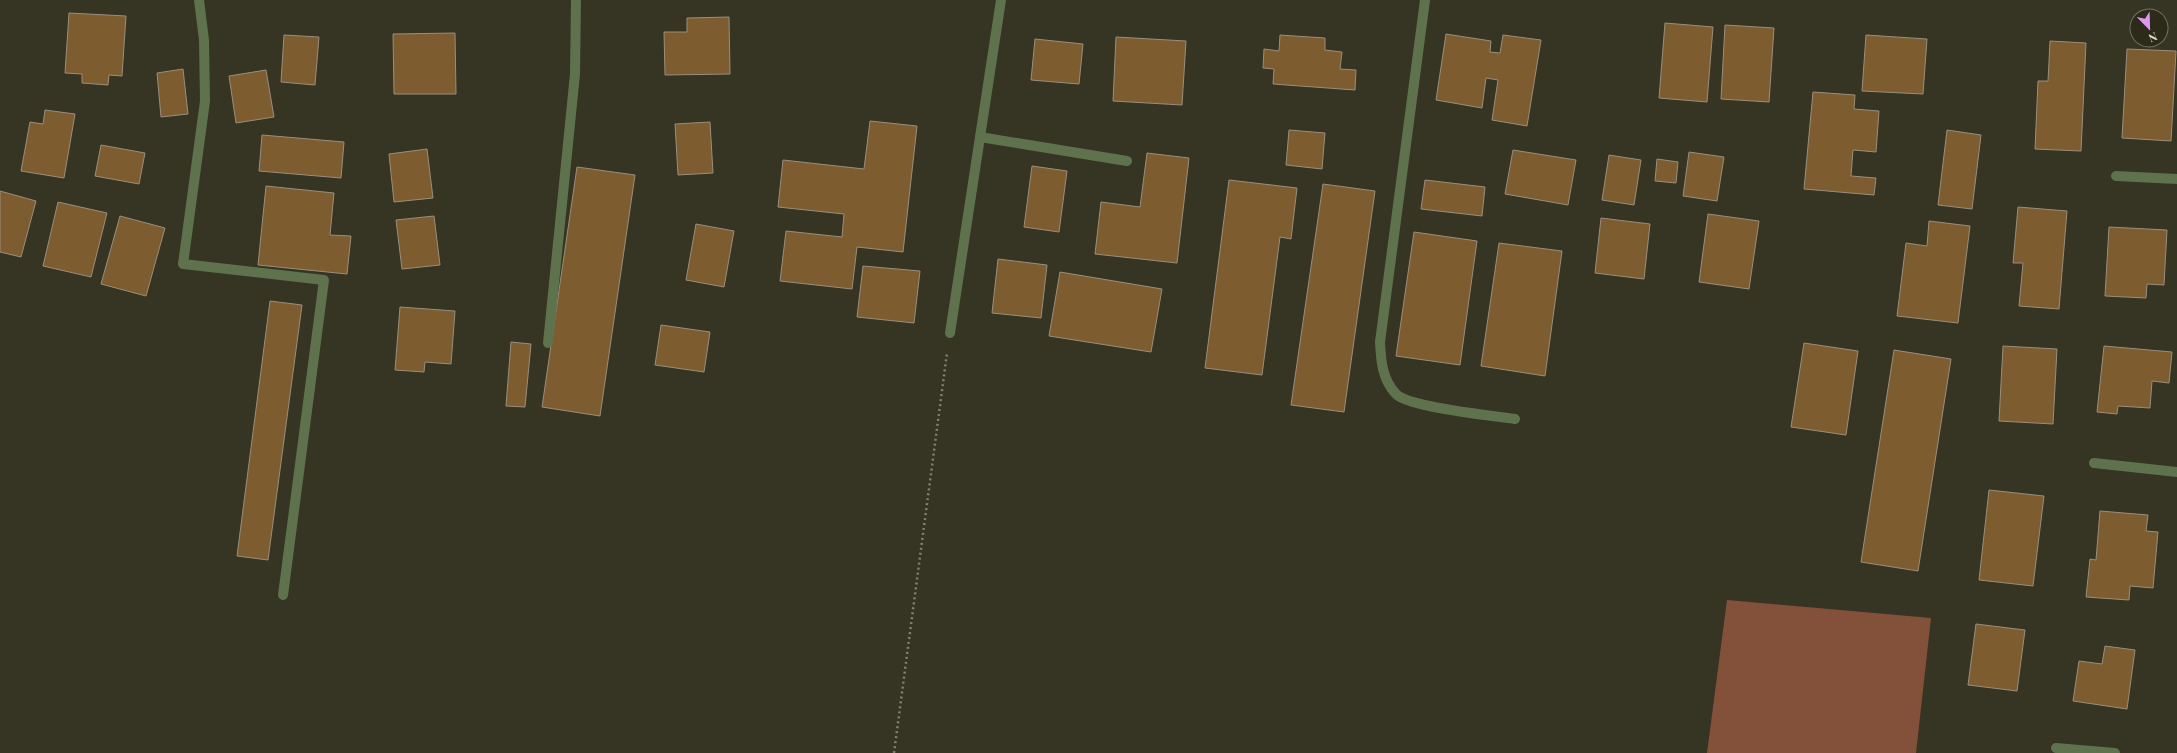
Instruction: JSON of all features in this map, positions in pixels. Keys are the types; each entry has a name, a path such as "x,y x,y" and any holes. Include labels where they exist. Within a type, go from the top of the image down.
{"lane":[{"path":"199,0 204,40 205,101 183,264 324,280 283,595"},
{"path":"548,343 575,74 576,0"},
{"path":"950,333 1001,0"},
{"path":"1425,0 1380,342 1381,366 1396,395 1415,403 1515,419"},
{"path":"980,137 1127,161"},
{"path":"2116,176 2177,180"},
{"path":"2094,463 2177,472"},
{"path":"2056,748 2115,753"}],"path":[{"path":"894,753 950,333"}],"shaded area":[{"path":"1727,600 1931,618 1916,753 1707,753"}],"building":[{"path":"69,13 126,16 122,76 109,75 108,85 82,83 82,74 65,73"},
{"path":"729,17 730,74 665,75 664,32 687,32 687,18"},
{"path":"1665,23 1713,27 1707,102 1659,98"},
{"path":"1725,25 1774,28 1769,102 1721,99"},
{"path":"455,33 456,94 394,94 393,34"},
{"path":"1446,34 1491,41 1490,52 1500,53 1503,35 1541,40 1527,126 1492,120 1498,80 1486,78 1482,108 1436,100"},
{"path":"284,35 319,37 315,85 281,82"},
{"path":"1280,35 1325,38 1325,50 1342,52 1340,69 1356,70 1355,90 1273,84 1274,69 1263,68 1264,49 1279,51"},
{"path":"1866,35 1927,39 1923,94 1862,91"},
{"path":"1116,37 1186,41 1182,105 1113,101"},
{"path":"1035,39 1083,44 1079,84 1031,80"},
{"path":"2050,41 2086,43 2081,151 2035,149 2038,81 2048,81"},
{"path":"2127,49 2176,51 2171,141 2122,138"},
{"path":"183,69 188,114 161,117 157,73"},
{"path":"266,70 274,117 236,123 229,76"},
{"path":"1813,92 1855,95 1854,109 1879,111 1876,152 1853,150 1851,176 1876,178 1874,195 1804,189"},
{"path":"45,110 75,114 64,178 21,171 30,122 43,124"},
{"path":"870,121 917,126 903,252 857,247 852,289 780,281 786,231 842,237 844,214 778,207 783,160 864,169"},
{"path":"710,122 713,173 678,175 675,124"},
{"path":"1289,130 1325,133 1322,169 1286,165"},
{"path":"1947,130 1981,135 1972,209 1938,205"},
{"path":"262,135 344,142 341,178 259,171"},
{"path":"101,145 145,153 139,184 95,176"},
{"path":"427,149 433,198 394,202 389,154"},
{"path":"1513,150 1576,160 1568,205 1505,194"},
{"path":"1689,152 1724,157 1717,201 1683,196"},
{"path":"1147,153 1189,158 1177,263 1095,254 1101,202 1140,207"},
{"path":"1609,155 1641,160 1634,205 1602,200"},
{"path":"1657,159 1678,162 1676,183 1655,181"},
{"path":"1032,166 1067,171 1059,232 1024,227"},
{"path":"577,167 635,175 600,416 542,407"},
{"path":"1229,180 1297,188 1291,239 1280,237 1262,375 1205,368"},
{"path":"1425,180 1485,187 1482,216 1421,209"},
{"path":"1323,184 1375,191 1344,412 1291,405"},
{"path":"266,186 334,193 330,235 351,236 347,274 258,265"},
{"path":"0,191 36,201 21,257 0,252"},
{"path":"58,202 107,213 91,277 43,266"},
{"path":"2018,207 2067,211 2059,309 2019,306 2023,263 2013,263"},
{"path":"1708,214 1759,221 1749,289 1699,282"},
{"path":"120,216 165,228 146,296 101,284"},
{"path":"434,216 440,265 402,269 396,220"},
{"path":"1601,218 1650,224 1644,279 1595,273"},
{"path":"1929,221 1970,226 1958,323 1897,316 1906,243 1927,246"},
{"path":"696,224 734,231 724,287 686,280"},
{"path":"2109,227 2167,230 2164,285 2147,284 2146,298 2105,296"},
{"path":"1414,232 1477,241 1460,365 1396,356"},
{"path":"1499,243 1562,251 1545,376 1481,366"},
{"path":"998,259 1047,265 1041,318 992,313"},
{"path":"863,266 920,271 914,323 857,317"},
{"path":"1060,272 1162,289 1151,352 1049,336"},
{"path":"270,301 302,305 268,560 237,556"},
{"path":"400,307 455,311 451,364 425,362 424,372 395,370"},
{"path":"661,325 710,332 704,372 655,365"},
{"path":"511,342 531,344 525,407 506,406"},
{"path":"1804,343 1858,351 1846,435 1791,427"},
{"path":"2003,346 2057,349 2053,424 1999,421"},
{"path":"2104,346 2172,352 2169,383 2152,381 2150,408 2118,406 2117,414 2097,412"},
{"path":"1894,350 1951,359 1918,571 1861,562"},
{"path":"1989,490 2044,496 2033,586 1979,580"},
{"path":"2100,511 2148,515 2146,531 2158,532 2153,588 2130,586 2129,600 2086,597 2090,559 2096,560"},
{"path":"1976,624 2025,630 2017,691 1968,685"},
{"path":"2105,646 2135,650 2127,709 2073,701 2079,661 2102,664"}]}
